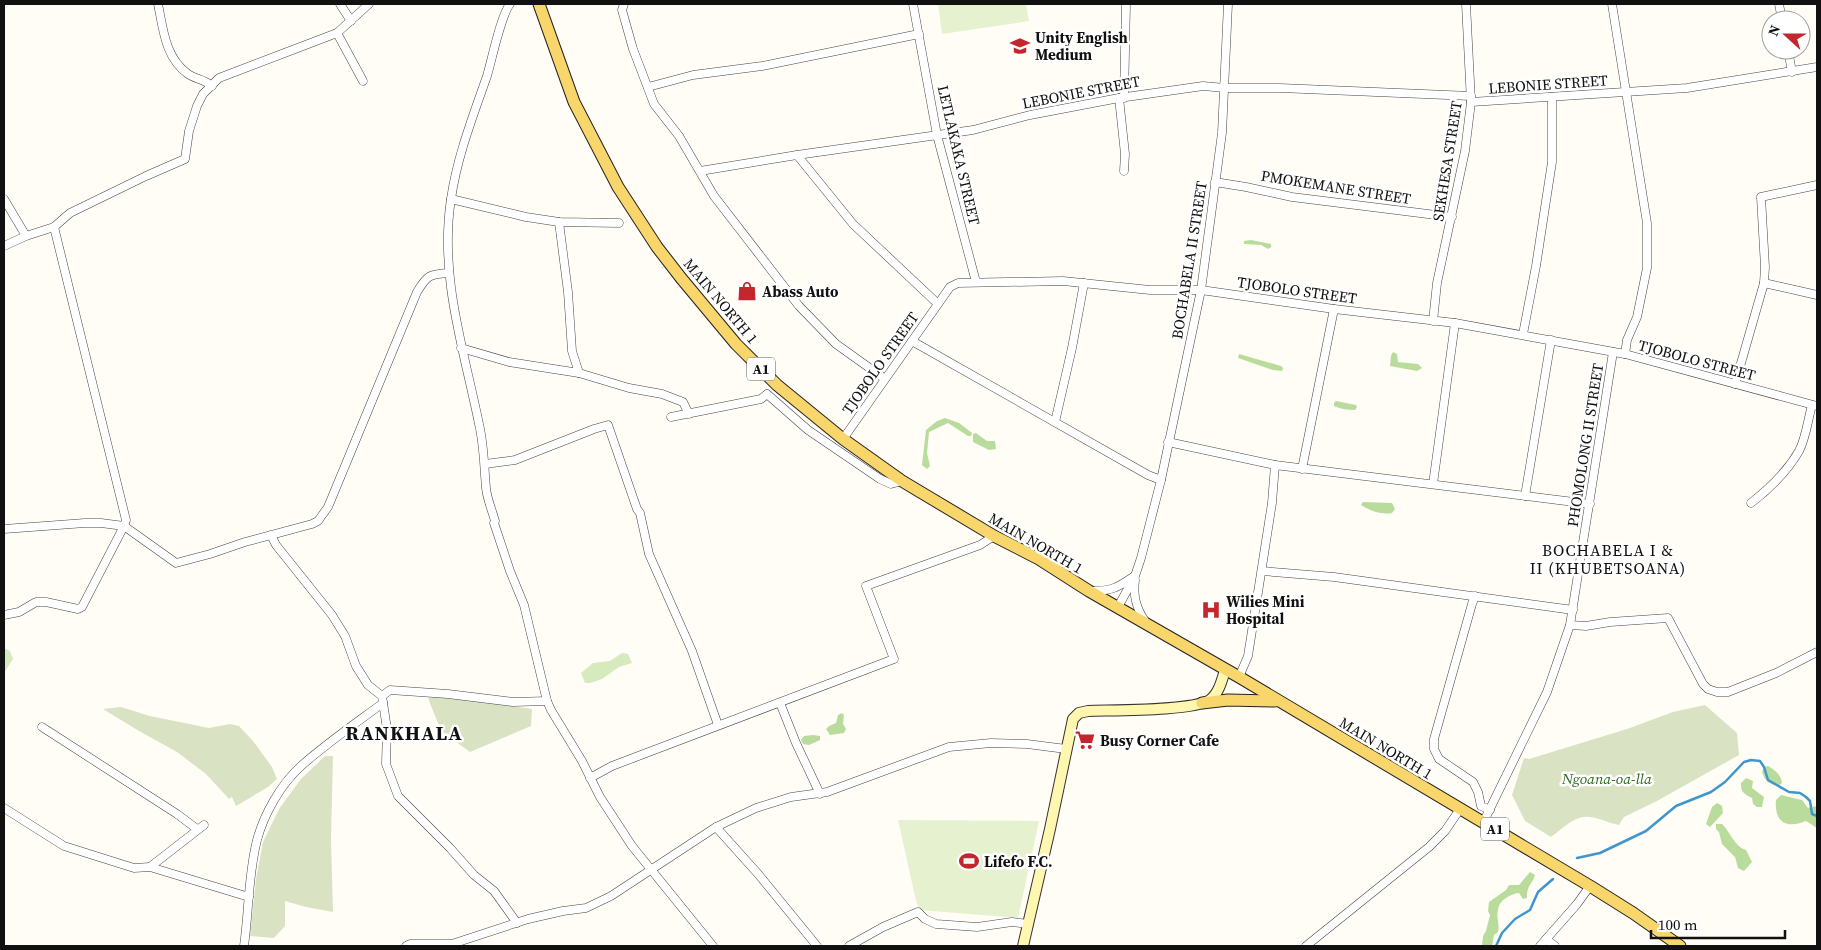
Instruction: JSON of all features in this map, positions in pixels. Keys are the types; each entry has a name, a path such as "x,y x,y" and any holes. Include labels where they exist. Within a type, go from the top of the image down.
{"main road":[{"name":"MAIN NORTH 1","path":"539,4 574,102 618,187 657,247 681,278 736,344 777,385 844,439 902,481 994,536 1039,559 1089,591 1239,677 1483,822 1633,913 1680,946"},
{"path":"1202,703 1210,700 1218,691 1225,670"},
{"path":"1023,946 1050,829 1070,725 1079,713 1178,707 1228,700 1277,701"}],"street":[{"path":"158,4 165,36 176,63 189,75 204,80 212,86"},
{"path":"340,4 351,21"},
{"path":"4,246 26,236 54,227 70,213 185,159 189,131 197,106 203,94 219,78 337,33 369,4"},
{"path":"510,4 505,12 494,53 462,152 451,199 448,240 449,273 456,323 483,440 486,490 494,523 524,605 547,701 600,797 632,846 713,946"},
{"path":"624,4 622,10 633,49 654,104 679,136 714,196 799,306 836,344 885,379"},
{"name":"LETLAKAKA STREET","path":"913,4 937,135 976,282"},
{"path":"1124,171 1122,98 1126,4"},
{"name":"BOCHABELA II STREET","path":"1118,607 1135,576 1141,558 1161,480 1201,290 1222,133 1228,4"},
{"name":"SEKHESA STREET","path":"1434,321 1437,283 1465,151 1471,99 1466,4"},
{"name":"PHOMOLONG II STREET","path":"1612,4 1647,223 1647,268 1637,318 1627,340 1625,354"},
{"path":"337,33 363,81"},
{"path":"648,87 693,75 762,66 919,34"},
{"path":"1790,60 1792,72"},
{"name":"LEBONIE STREET","path":"700,171 973,130 1030,115 1122,98 1203,86 1280,88 1471,99 1552,97 1687,88 1817,67"},
{"path":"1523,334 1536,266 1552,162 1552,97"},
{"path":"797,155 853,224 938,304"},
{"name":"PMOKEMANE STREET","path":"1215,182 1246,186 1292,197 1452,217"},
{"path":"1735,384 1764,283 1765,267 1761,197 1817,185"},
{"path":"4,199 26,236"},
{"path":"451,199 526,217 559,222 619,223"},
{"path":"559,222 568,292 572,350 579,373"},
{"path":"4,615 18,612 36,602 46,602 78,609 82,606 126,520 54,227"},
{"path":"4,529 85,523 124,526 176,563 318,521 328,508 417,292 426,278 433,274 449,273"},
{"name":"TJOBOLO STREET","path":"844,439 950,287 958,283 976,282 1063,281 1150,290 1201,290 1334,309 1455,323 1625,354 1814,406"},
{"path":"1055,422 1072,348 1084,283"},
{"path":"1764,283 1817,296"},
{"path":"1302,468 1334,309"},
{"path":"1433,484 1455,323"},
{"path":"1525,496 1551,340"},
{"path":"912,341 1148,475 1161,480"},
{"path":"462,348 509,362 579,373 629,388 662,394 683,402 689,414"},
{"name":"PHOMOLONG II STREET","path":"1483,822 1547,692 1570,625 1613,352"},
{"path":"671,417 761,399 767,394 808,430 880,479 891,484 902,481"},
{"path":"1751,503 1784,472 1799,450 1814,406"},
{"path":"485,464 515,460 594,428 608,425 640,513 649,554 692,651 718,725"},
{"path":"1168,442 1275,465 1590,504"},
{"path":"1239,677 1248,656 1272,503 1275,465"},
{"path":"271,535 276,545 332,614 345,636 360,672 368,685 382,700 387,729 386,764 398,796 474,875 494,891 517,923"},
{"path":"590,778 612,766 894,659 866,586 980,545 994,536"},
{"path":"1262,571 1334,577 1573,610"},
{"path":"1089,591 1117,588 1135,576"},
{"name":"BOCHABELA II STREET","path":"1135,576 1135,599 1140,613 1148,625"},
{"path":"1475,596 1434,739 1434,749 1439,759 1474,782 1481,806 1490,810"},
{"path":"1570,625 1586,626 1610,622 1668,618 1703,684 1708,689 1717,692 1728,692 1776,673 1817,652"},
{"path":"244,946 256,842 269,809 301,766 382,700 390,690 448,694 513,702 547,701"},
{"path":"780,703 820,794"},
{"path":"42,727 177,814 201,827 150,867"},
{"path":"406,946 410,944 452,944 517,923 563,911 586,908 611,896 716,827 756,808 791,797 820,794 949,747 991,743 1026,744 1066,750"},
{"path":"4,808 64,846 134,868 150,867 249,897"},
{"path":"1306,946 1429,847 1445,831 1460,809"},
{"path":"716,827 759,874 817,946"},
{"path":"1540,946 1590,886"},
{"path":"849,946 883,927 918,912 925,919 936,924 977,927 1012,922 1028,924"},
{"path":"1316,939 1322,946"},
{"path":"1546,939 1555,946"}],"green space":[{"path":"938,4 1026,4 1029,21 942,34"},
{"path":"1251,240 1271,244 1271,247 1268,249 1261,245 1244,244 1244,241"},
{"path":"1393,352 1397,354 1398,362 1418,364 1422,368 1417,371 1390,366"},
{"path":"1239,354 1281,366 1283,368 1282,371 1273,370 1238,358"},
{"path":"1336,401 1356,405 1357,407 1355,410 1339,408 1334,406"},
{"path":"945,418 959,423 972,433 971,436 948,423 929,432 927,453 930,466 927,469 922,465 926,430 937,421"},
{"path":"976,433 987,441 995,441 996,449 989,450 973,442 973,434"},
{"path":"1363,502 1392,503 1395,509 1392,513 1380,513 1361,505"},
{"path":"4,648 10,651 13,659 4,673"},
{"path":"622,653 628,654 632,663 619,667 602,679 585,683 581,673 593,663 610,661"},
{"path":"442,696 532,709 531,726 470,752 441,731 428,698"},
{"name":"Ngoana-oa-lla","path":"1705,705 1737,733 1739,755 1657,801 1624,817 1619,825 1596,818 1584,817 1568,824 1551,837 1525,821 1512,795 1524,758 1529,759 1627,729 1673,712"},
{"path":"121,707 150,716 209,728 230,724 239,726 253,741 272,767 277,779 268,787 236,806 232,797 229,799 206,774 177,752 103,709"},
{"path":"842,713 844,715 843,724 846,729 844,733 830,735 826,729 836,723 838,715"},
{"path":"804,736 820,736 820,740 809,745 803,744 801,740"},
{"path":"325,756 333,756 331,839 333,912 285,901 285,926 274,938 250,936 256,879 263,842 279,809 301,779"},
{"path":"1768,766 1780,778 1782,783 1778,786 1768,782 1763,775 1764,767"},
{"path":"1746,778 1753,781 1752,788 1764,797 1762,807 1757,807 1753,804 1752,798 1742,790 1741,783"},
{"path":"1781,795 1802,800 1808,808 1817,806 1817,828 1806,821 1793,824 1783,822 1777,814 1776,808 1776,800"},
{"path":"1717,803 1722,806 1723,813 1710,827 1706,824 1712,807"},
{"name":"Lifefo F.C.","path":"898,820 1039,821 1018,918 920,910 916,901"},
{"path":"1716,824 1722,824 1736,843 1746,850 1752,862 1744,871 1738,868 1735,857 1722,844"},
{"path":"1530,872 1535,875 1529,887 1527,898 1523,899 1519,893 1509,896 1500,903 1498,932 1494,935 1492,946 1482,946 1483,936 1490,915 1488,911 1489,902 1506,890 1509,885 1519,885"}],"waterway":[{"name":"Ngoana-oa-lla","path":"1577,858 1600,853 1646,831 1676,806 1711,792 1725,782 1744,762 1751,760 1760,761 1768,780 1789,792 1800,793 1806,797 1810,801 1812,814 1817,816"},
{"name":"Ngoana-oa-lla","path":"1496,946 1502,933 1515,919 1530,910 1538,892 1553,879"}],"place":[{"name":"Unity English Medium","path":"1020,46"},
{"name":"Abass Auto","path":"747,291"},
{"name":"Wilies Mini Hospital","path":"1211,610"},
{"name":"Busy Corner Cafe","path":"1085,740"},
{"name":"Lifefo F.C.","path":"969,861"}],"district":[{"name":"BOCHABELA I & II (KHUBETSOANA)","path":"1608,559"},
{"name":"RANKHALA","path":"404,733"}]}
